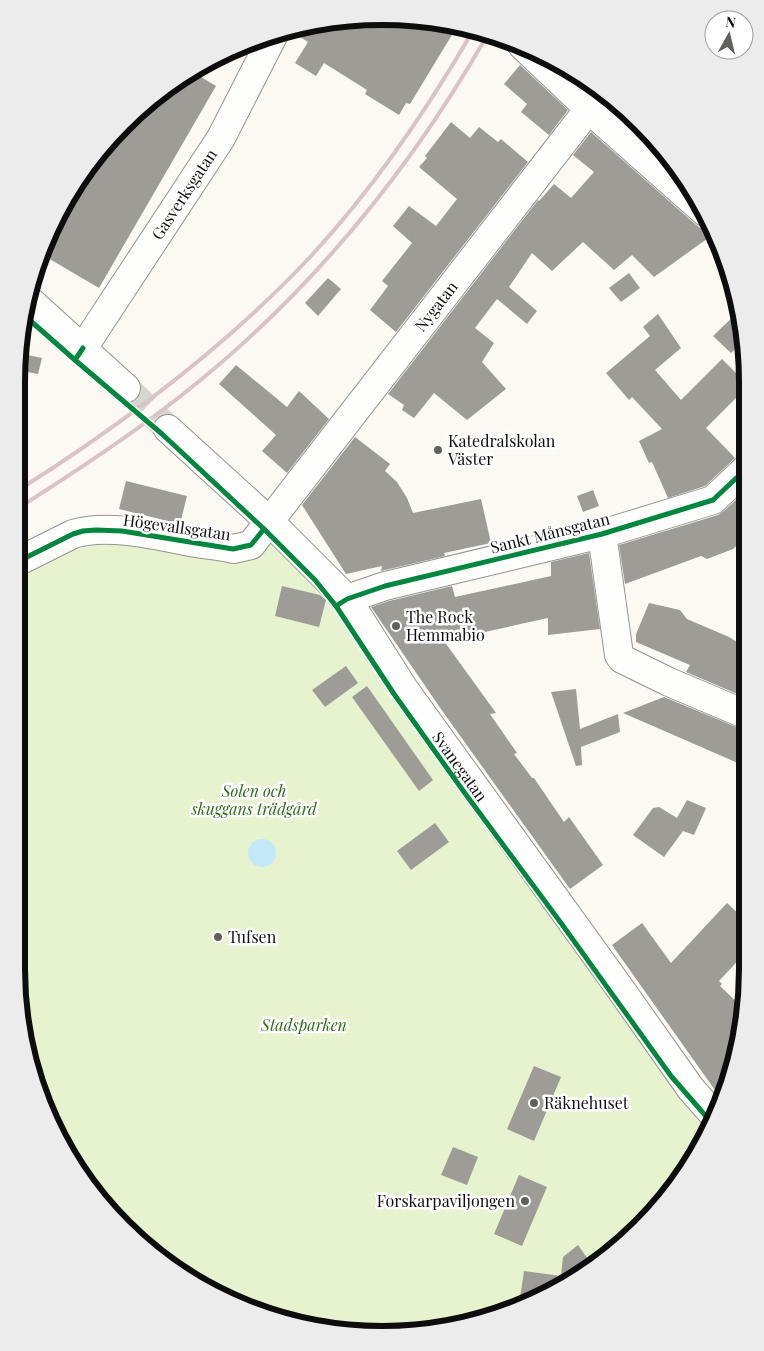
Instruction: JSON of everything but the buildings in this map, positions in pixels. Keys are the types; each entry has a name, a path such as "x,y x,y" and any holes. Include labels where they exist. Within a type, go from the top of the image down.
{"street":[{"name":"Gasverksgatan","path":"83,348 221,138 269,43"},
{"path":"555,70 595,100 681,188"},
{"name":"Nygatan","path":"270,522 595,100"},
{"path":"34,304 126,388"},
{"name":"Svanegatan","path":"168,429 270,522 347,599 404,689 620,987 691,1089 710,1110"},
{"name":"Sankt Månsgatan","path":"347,599 386,586 602,534 713,500 739,476"},
{"name":"Högevallsgatan","path":"25,558 73,534 96,530 150,535 233,549 242,548 251,545 270,522"},
{"path":"602,534 619,656 669,682 739,712"}],"green space":[{"name":"Stadsparken","path":"266,536 327,597 387,694 393,699 706,1118 679,1167 650,1204 617,1237 580,1266 519,1299 474,1314 452,1319 429,1323 382,1326 335,1323 312,1319 290,1314 245,1299 203,1278 184,1266 130,1221 85,1167 52,1106 37,1061 28,1016 25,969 25,571 70,549 118,543"}],"water":[{"path":"262,839 272,843 276,853 272,863 262,867 252,863 248,853 252,843"}],"tunnel":[{"path":"126,388 168,429"}],"railway":[{"path":"25,486 96,439 172,383 244,322 278,290 311,256 357,203 419,118 470,36"},
{"path":"25,504 101,454 182,395 228,357 314,274 353,230 390,183 457,86 484,40"}],"cycle path":[{"path":"30,321 75,360"},
{"path":"83,348 75,360 162,434 264,529 315,580 336,606 394,694 464,792 671,1076 707,1117"},
{"path":"336,606 347,599 385,586 602,534 713,500 739,476"},
{"path":"25,558 73,534 83,531 122,531 233,549 251,545 264,529"}],"place":[{"name":"Katedralskolan Väster","path":"438,450"},
{"name":"The Rock Hemmabio","path":"396,626"},
{"name":"Tufsen","path":"218,937"},
{"name":"Räknehuset","path":"534,1103"},
{"name":"Forskarpaviljongen","path":"525,1201"}],"park label":[{"name":"Solen och skuggans trädgård","path":"254,800"}]}
